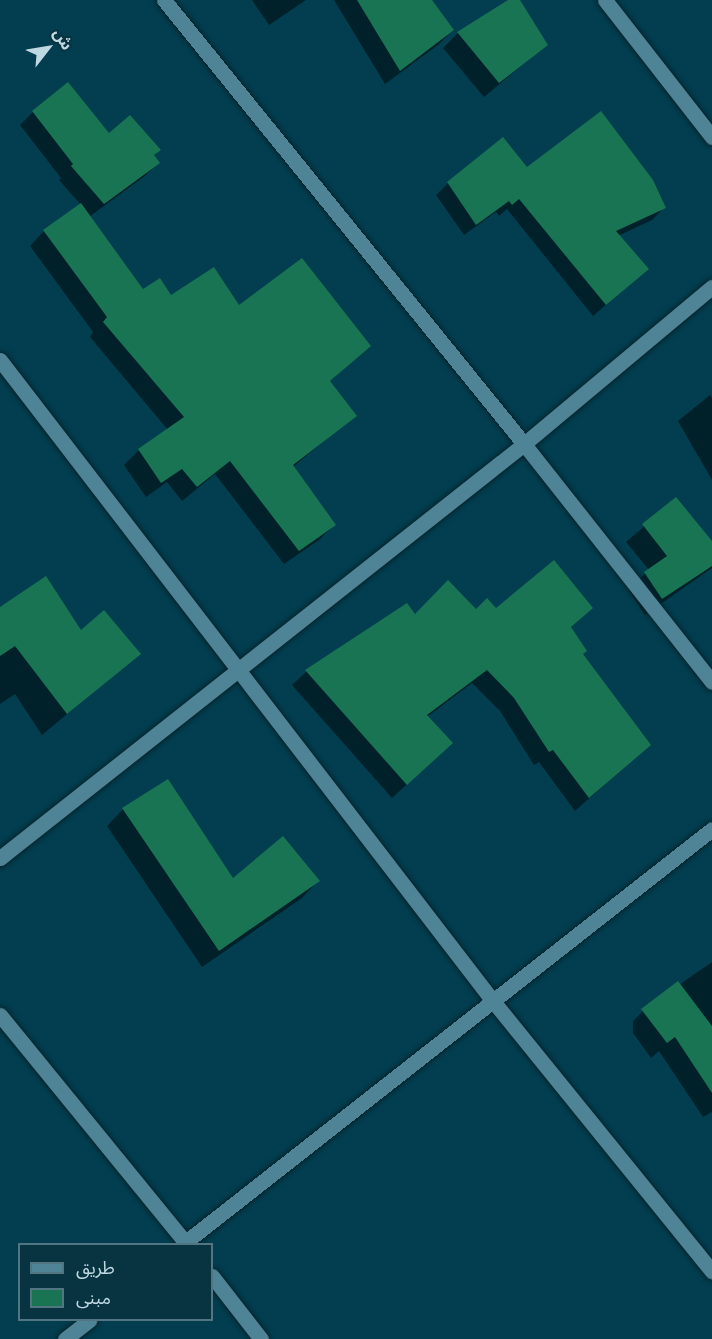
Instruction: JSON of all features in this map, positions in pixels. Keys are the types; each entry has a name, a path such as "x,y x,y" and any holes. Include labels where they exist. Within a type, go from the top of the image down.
{"street":[{"path":"164,0 524,444 712,682"},
{"path":"605,0 712,137"},
{"path":"0,858 524,444 712,287"},
{"path":"0,360 493,1001 712,1271"},
{"path":"186,1243 712,829"},
{"path":"0,1015 184,1243"},
{"path":"213,1277 261,1339"},
{"path":"65,1339 88,1321"}],"building":[{"path":"357,0 432,0 454,30 400,71"},
{"path":"508,0 520,0 548,45 499,83 457,32"},
{"path":"68,82 109,133 130,115 161,150 154,155 160,163 104,204 71,166 73,164 32,111"},
{"path":"601,111 653,180 666,208 616,231 649,269 606,305 519,199 512,205 509,201 476,225 447,182 503,137 527,167"},
{"path":"81,203 143,289 160,278 171,295 214,267 239,305 302,258 371,346 330,381 357,416 293,465 336,525 299,551 230,461 197,487 182,469 161,483 138,449 184,417 103,322 107,317 43,230"},
{"path":"676,497 712,541 712,566 662,599 644,572 667,556 642,524"},
{"path":"554,560 593,608 571,627 587,651 583,654 651,745 589,798 553,750 549,752 514,698 487,670 427,715 453,743 407,785 305,670 407,603 415,614 448,580 476,609 487,598 496,608"},
{"path":"46,576 81,630 104,610 141,654 67,714 15,646 0,656 0,607"},
{"path":"168,779 233,878 283,836 320,881 219,951 122,808"},
{"path":"678,981 712,1026 712,1093 675,1037 667,1043 641,1009"}]}
